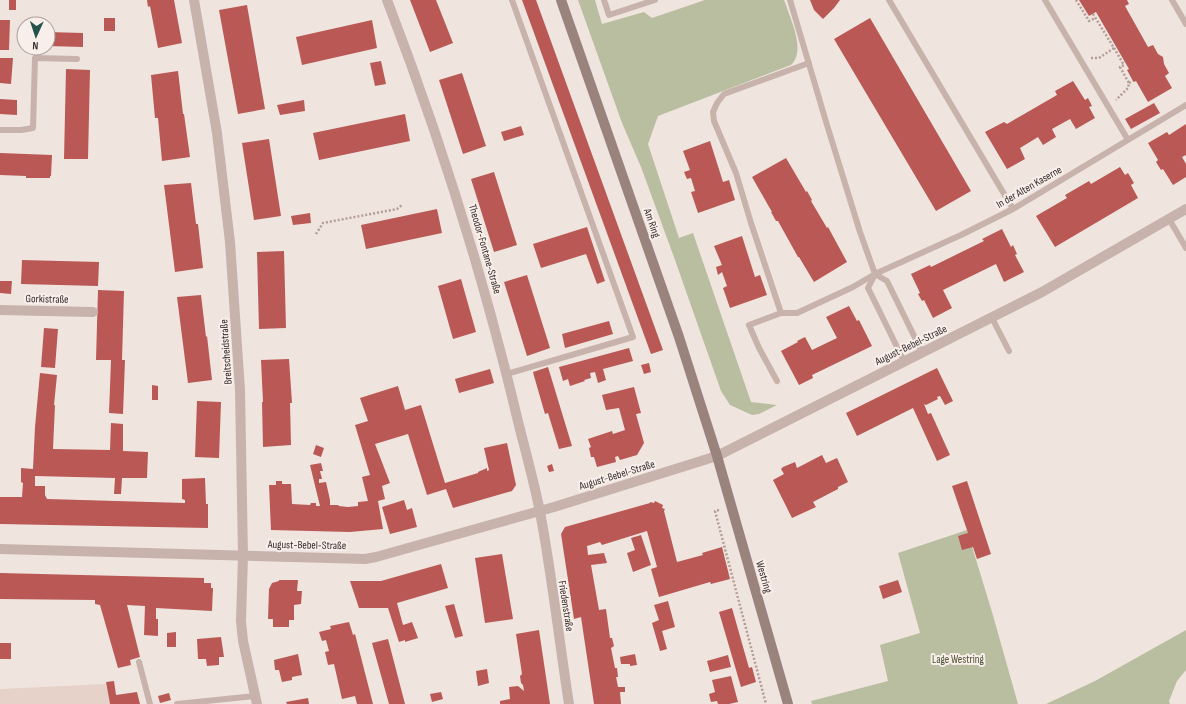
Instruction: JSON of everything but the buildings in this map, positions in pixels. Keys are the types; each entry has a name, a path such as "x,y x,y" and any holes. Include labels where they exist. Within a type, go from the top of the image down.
{"main road":[{"name":"Am Ring","path":"561,0 679,336 717,456"},
{"name":"Westring","path":"717,456 788,704"}],"street":[{"name":"Breitscheidstraße","path":"194,0 217,133 230,242 240,390 243,556 241,621 243,641 256,700"},
{"name":"Theodor-Fontane-Straße","path":"387,0 436,135 474,252 507,374 540,511"},
{"name":"August-Bebel-Straße","path":"0,549 243,556 376,557 540,511 717,456 1042,292 1186,209"},
{"name":"Gorkistraße","path":"0,310 93,312"},
{"name":"Friedenstraße","path":"540,511 569,704"}],"lane":[{"path":"507,374 633,337 512,0"},
{"path":"604,0 609,15 655,0"},
{"path":"790,0 858,225 875,274 886,281 922,352"},
{"path":"889,0 1013,209"},
{"path":"1045,0 1128,140"},
{"path":"1172,0 1186,24"},
{"path":"0,130 21,130 33,128 35,58 77,58"},
{"path":"781,313 736,173 714,121 713,112 717,103 724,94 809,63"},
{"name":"In der Alten Kaserne","path":"777,381 759,348 749,325 781,313 797,313 853,287 875,274 961,236 1013,209 1186,106"},
{"path":"1169,219 1186,248"},
{"path":"875,274 868,288 904,361"},
{"path":"992,318 1009,350"},
{"path":"139,662 150,704"},
{"path":"177,704 256,700"}],"path":[{"path":"1076,0 1089,21 1096,18"},
{"path":"1093,14 1124,65 1120,67 1129,83 1128,88 1108,108"},
{"path":"1079,57 1099,58 1114,48"},
{"path":"1129,83 1133,81"},
{"path":"316,234 324,223 397,209 402,205"},
{"path":"731,506 715,512 766,704"}],"green space":[{"path":"578,0 595,0 602,24 644,12 652,18 705,0 784,0 794,27 797,44 795,59 791,65 658,116 648,144 679,238 693,233 751,402 777,405 759,414 752,415 730,405 721,391 641,167 622,123"},
{"name":"Lage Westring","path":"967,530 1018,704 812,704 811,701 888,681 880,645 920,633 898,553"},
{"path":"1186,630 1186,670 1177,681 1169,701 1170,704 1046,704 1095,681"}],"shaded area":[{"path":"106,684 110,704 0,704 0,689"}]}
